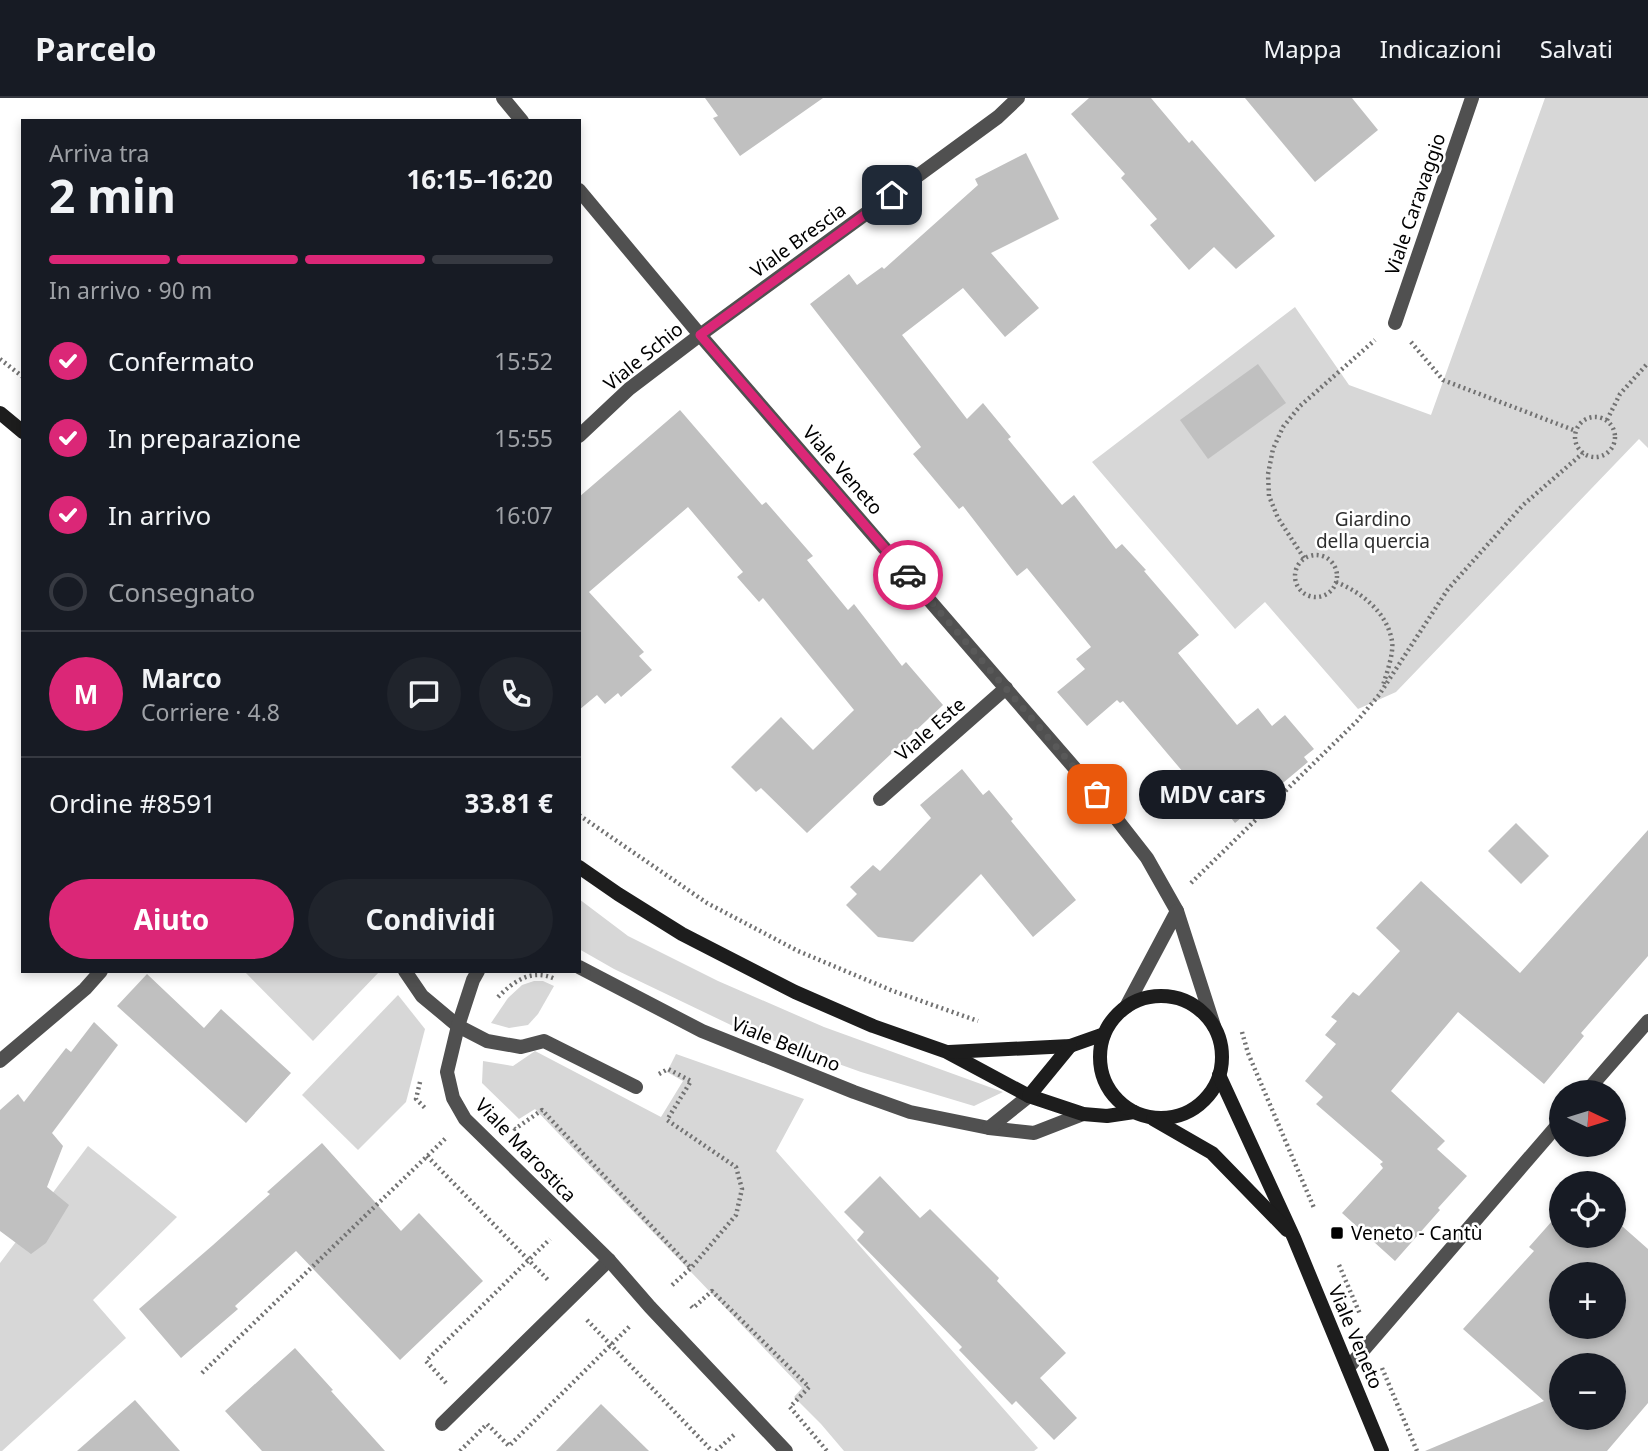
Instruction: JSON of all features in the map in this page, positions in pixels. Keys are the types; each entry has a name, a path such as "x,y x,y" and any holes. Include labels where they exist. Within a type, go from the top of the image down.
{"main road":[{"path":"0,413 21,430"},
{"path":"581,868 682,934 795,992 873,1026 947,1052 1028,1096 1083,1114 1107,1116 1134,1112"},
{"path":"1164,996 1184,1000 1201,1010 1214,1026 1223,1058 1219,1075 1214,1088 1194,1109 1181,1116 1152,1118 1134,1112 1119,1102 1107,1088 1101,1071 1100,1053 1104,1034 1117,1014 1126,1007 1144,998 1164,996"},
{"path":"947,1052 1070,1046 1104,1034"},
{"path":"1028,1096 1070,1046"},
{"name":"Viale Veneto","path":"1219,1075 1294,1238 1382,1451"},
{"name":"Viale Veneto","path":"1152,1118 1212,1153 1294,1238"}],"street":[{"path":"503,98 520,119"},
{"name":"Viale Brescia","path":"700,335 998,117 1018,98"},
{"name":"Viale Caravaggio","path":"1395,323 1472,98"},
{"name":"Viale Veneto","path":"581,192 700,335 1097,794 1147,858 1177,911 1214,1026"},
{"name":"Viale Schio","path":"581,434 629,390 700,335"},
{"name":"Viale Este","path":"880,799 1006,688"},
{"path":"1126,1007 1177,911"},
{"name":"Viale Belluno","path":"581,968 702,1031 910,1112 989,1128 1034,1133 1083,1114"},
{"path":"0,1061 85,989 99,973"},
{"path":"406,973 422,996 458,1026 487,1041 520,1047 544,1041 636,1087"},
{"name":"Viale Marostica","path":"477,973 458,1026 447,1072 453,1098 465,1119 609,1260 786,1451"},
{"path":"1597,1080 1648,1021"},
{"path":"989,1128 1028,1096"},
{"path":"1348,1368 1549,1135"},
{"path":"442,1424 609,1260"}],"path":[{"path":"1304,558 1278,518 1269,496 1268,474 1273,449 1283,427 1300,406 1395,323 1443,380 1576,430"},
{"path":"0,359 21,375"},
{"path":"1607,420 1620,394 1648,363"},
{"path":"1601,417 1607,420 1615,430 1616,437 1611,449 1595,457 1583,453 1576,443 1576,430 1583,420 1601,417"},
{"path":"1186,888 1357,721 1379,695 1448,589 1523,505 1583,453"},
{"path":"1316,555 1329,559 1336,569 1336,582 1328,593 1309,596 1298,588 1294,576 1304,558 1316,555"},
{"path":"1336,582 1365,597 1387,626 1393,643 1379,695"},
{"path":"460,1451 488,1424 509,1446 691,1268 736,1215 742,1189 736,1167 667,1120 691,1080 668,1069 636,1087"},
{"path":"202,1373 465,1119"},
{"path":"438,1391 447,1382 426,1361 569,1221"},
{"path":"672,1286 679,1293"},
{"path":"686,1301 693,1308 712,1291 809,1387 791,1406"}],"green space":[{"name":"Giardino della quercia","path":"1545,98 1648,98 1648,448 1639,439 1396,692 1358,709 1265,602 1235,629 1092,462 1295,307 1349,385 1431,415"},
{"path":"581,901 628,936 718,981 824,1027 1003,1092 974,1106 861,1072 733,1026 614,969 581,950"},
{"path":"246,973 378,973 313,1041"},
{"path":"543,981 554,986 538,1014 528,1025 509,1028 491,1023 508,998 522,985"},
{"path":"398,995 425,1029 406,1102 358,1150 302,1095"},
{"path":"535,1051 661,1117 683,1081 667,1072 676,1054 804,1099 776,1151 1038,1448 1034,1451 844,1451 794,1397 802,1388 535,1109 519,1119 482,1083 483,1061 513,1066"},
{"path":"88,1146 177,1217 93,1300 126,1338 0,1451 0,1263"}],"building":[{"path":"705,98 823,98 740,156 713,118 718,116"},
{"path":"1089,98 1151,98 1189,143 1192,140 1275,236 1236,269 1214,247 1189,270 1150,225 1157,219 1121,178 1125,174 1071,114"},
{"path":"1245,98 1352,98 1378,130 1315,182"},
{"path":"1026,153 1059,219 991,253 1039,308 1005,337 963,288 902,335 967,419 983,403 1011,437 1008,439 1062,505 1074,495 1116,549 1122,544 1146,570 1144,571 1199,635 1178,653 1237,725 1258,708 1272,726 1285,715 1314,749 1304,757 1308,762 1235,823 1201,780 1194,785 1123,701 1120,703 1117,700 1087,726 1057,692 1085,669 1076,659 1091,647 1027,568 1017,576 963,506 959,509 913,454 921,447 810,304 849,274 857,285 882,267 884,269 978,185 975,179"},
{"path":"1258,364 1286,403 1208,459 1180,420"},
{"path":"680,410 762,505 766,502 813,556 807,560 848,610 854,604 902,666 906,662 943,705 807,833 761,788 756,792 731,767 781,717 813,750 854,710 763,598 759,602 737,577 743,572 688,507 589,592 644,652 639,656 652,670 621,697 618,693 605,704 597,695 581,708 581,495"},
{"path":"962,769 983,795 989,790 1076,900 1033,937 981,874 913,942 878,937 846,905 857,894 850,887 873,865 880,871 931,818 920,805"},
{"path":"1516,823 1549,856 1521,884 1488,851"},
{"path":"1648,830 1648,956 1581,1033 1584,1036 1544,1084 1458,1012 1391,1091 1445,1141 1437,1149 1467,1176 1395,1261 1342,1213 1383,1168 1380,1164 1383,1162 1316,1104 1323,1097 1305,1081 1336,1044 1325,1035 1337,1021 1331,1017 1353,992 1359,996 1400,951 1376,928 1421,881 1520,973"},
{"path":"147,974 204,1028 221,1009 291,1073 246,1123 117,1006"},
{"path":"94,1022 118,1045 52,1133 63,1146 47,1187 69,1205 46,1243 31,1254 0,1231 0,1110 18,1094 24,1102 66,1048 71,1052"},
{"path":"322,1143 401,1231 419,1213 483,1281 400,1360 296,1251 235,1306 238,1309 181,1358 139,1309 270,1194 267,1192"},
{"path":"880,1176 920,1218 930,1209 999,1278 997,1281 1066,1353 1040,1378 1077,1418 1054,1440 1016,1401 1012,1405 959,1350 962,1347 857,1240 864,1232 844,1212"},
{"path":"1549,1224 1549,1248 1626,1248 1626,1230 1648,1249 1648,1403 1626,1429 1626,1353 1549,1353 1549,1430 1625,1430 1607,1451 1425,1451 1544,1401 1463,1329 1534,1251 1529,1247"},
{"path":"295,1348 385,1451 262,1451 225,1411"},
{"path":"135,1400 180,1451 77,1451"},
{"path":"601,1404 649,1451 556,1451"}],"way so far":[{"path":"908,575 1097,794"}],"place":[{"name":"MDV cars","path":"1097,794"},
{"name":"Veneto - Cantù","path":"1337,1233"}],"route":[{"path":"892,195 700,335 908,575"}]}
